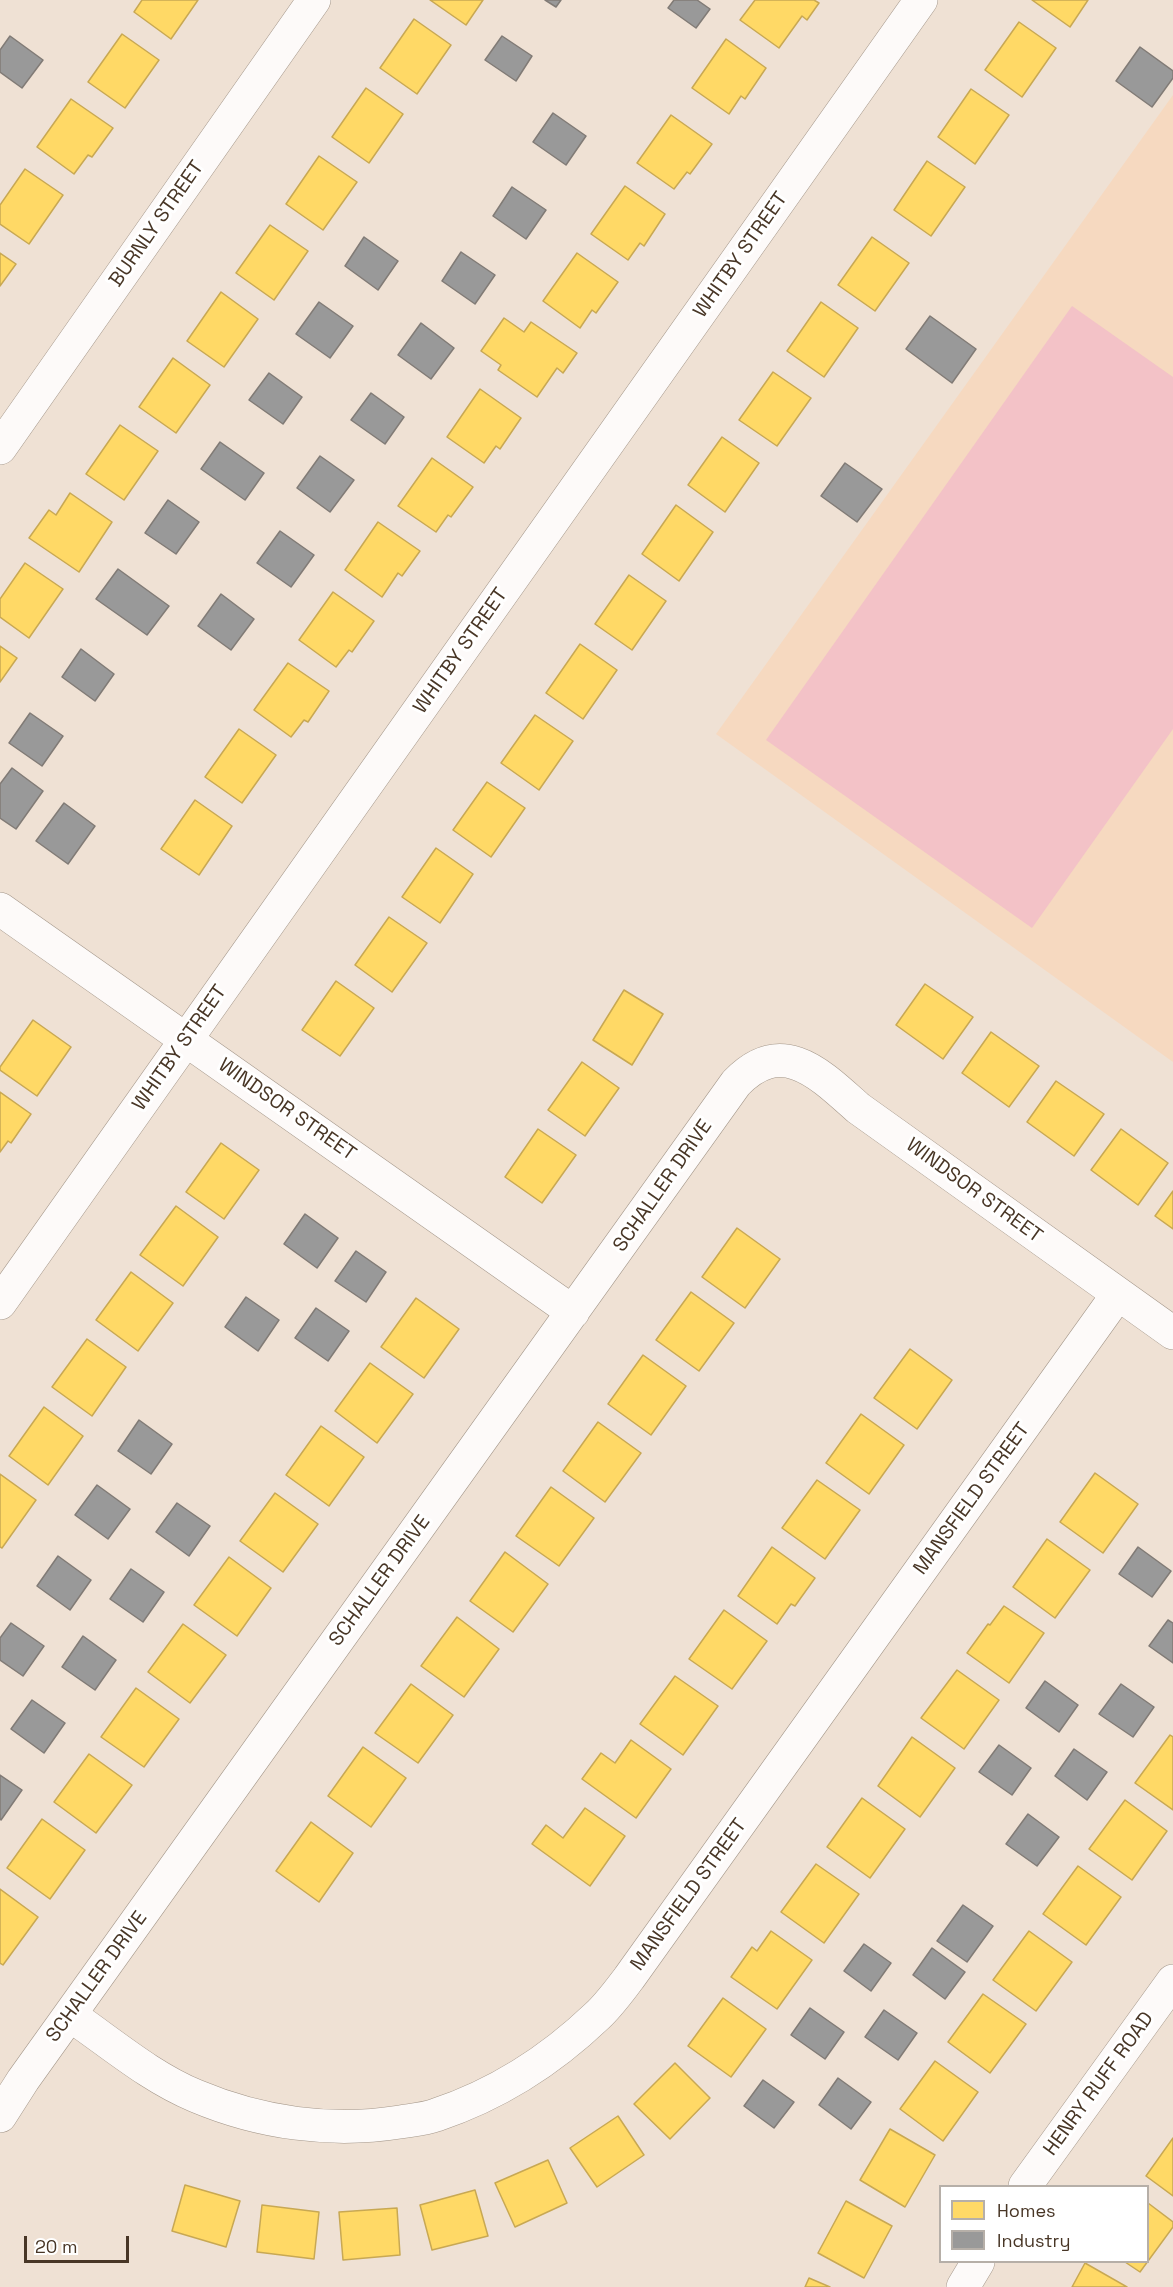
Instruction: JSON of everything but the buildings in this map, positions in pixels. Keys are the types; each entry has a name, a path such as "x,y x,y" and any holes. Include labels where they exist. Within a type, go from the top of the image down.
{"street":[{"name":"BURNLY STREET","path":"0,448 314,0"},
{"name":"WHITBY STREET","path":"0,1303 921,0"},
{"name":"WINDSOR STREET","path":"0,909 573,1312"},
{"name":"WINDSOR STREET","path":"772,1061 787,1061 804,1065 831,1083 858,1108 1173,1333"},
{"name":"SCHALLER DRIVE","path":"0,2116 23,2080 736,1083 760,1064 772,1061"},
{"name":"MANSFIELD STREET","path":"70,2015 152,2073 195,2096 253,2116 313,2126 374,2126 434,2116 493,2091 548,2058 598,2015 629,1978 1118,1294"},
{"name":"HENRY RUFF ROAD","path":"1025,2185 1173,1981"},
{"path":"963,2287 977,2263"}],"shaded area":[{"path":"1173,95 1173,1062 716,734"},
{"path":"1072,306 1173,377 1173,729 1032,928 766,740"}]}
